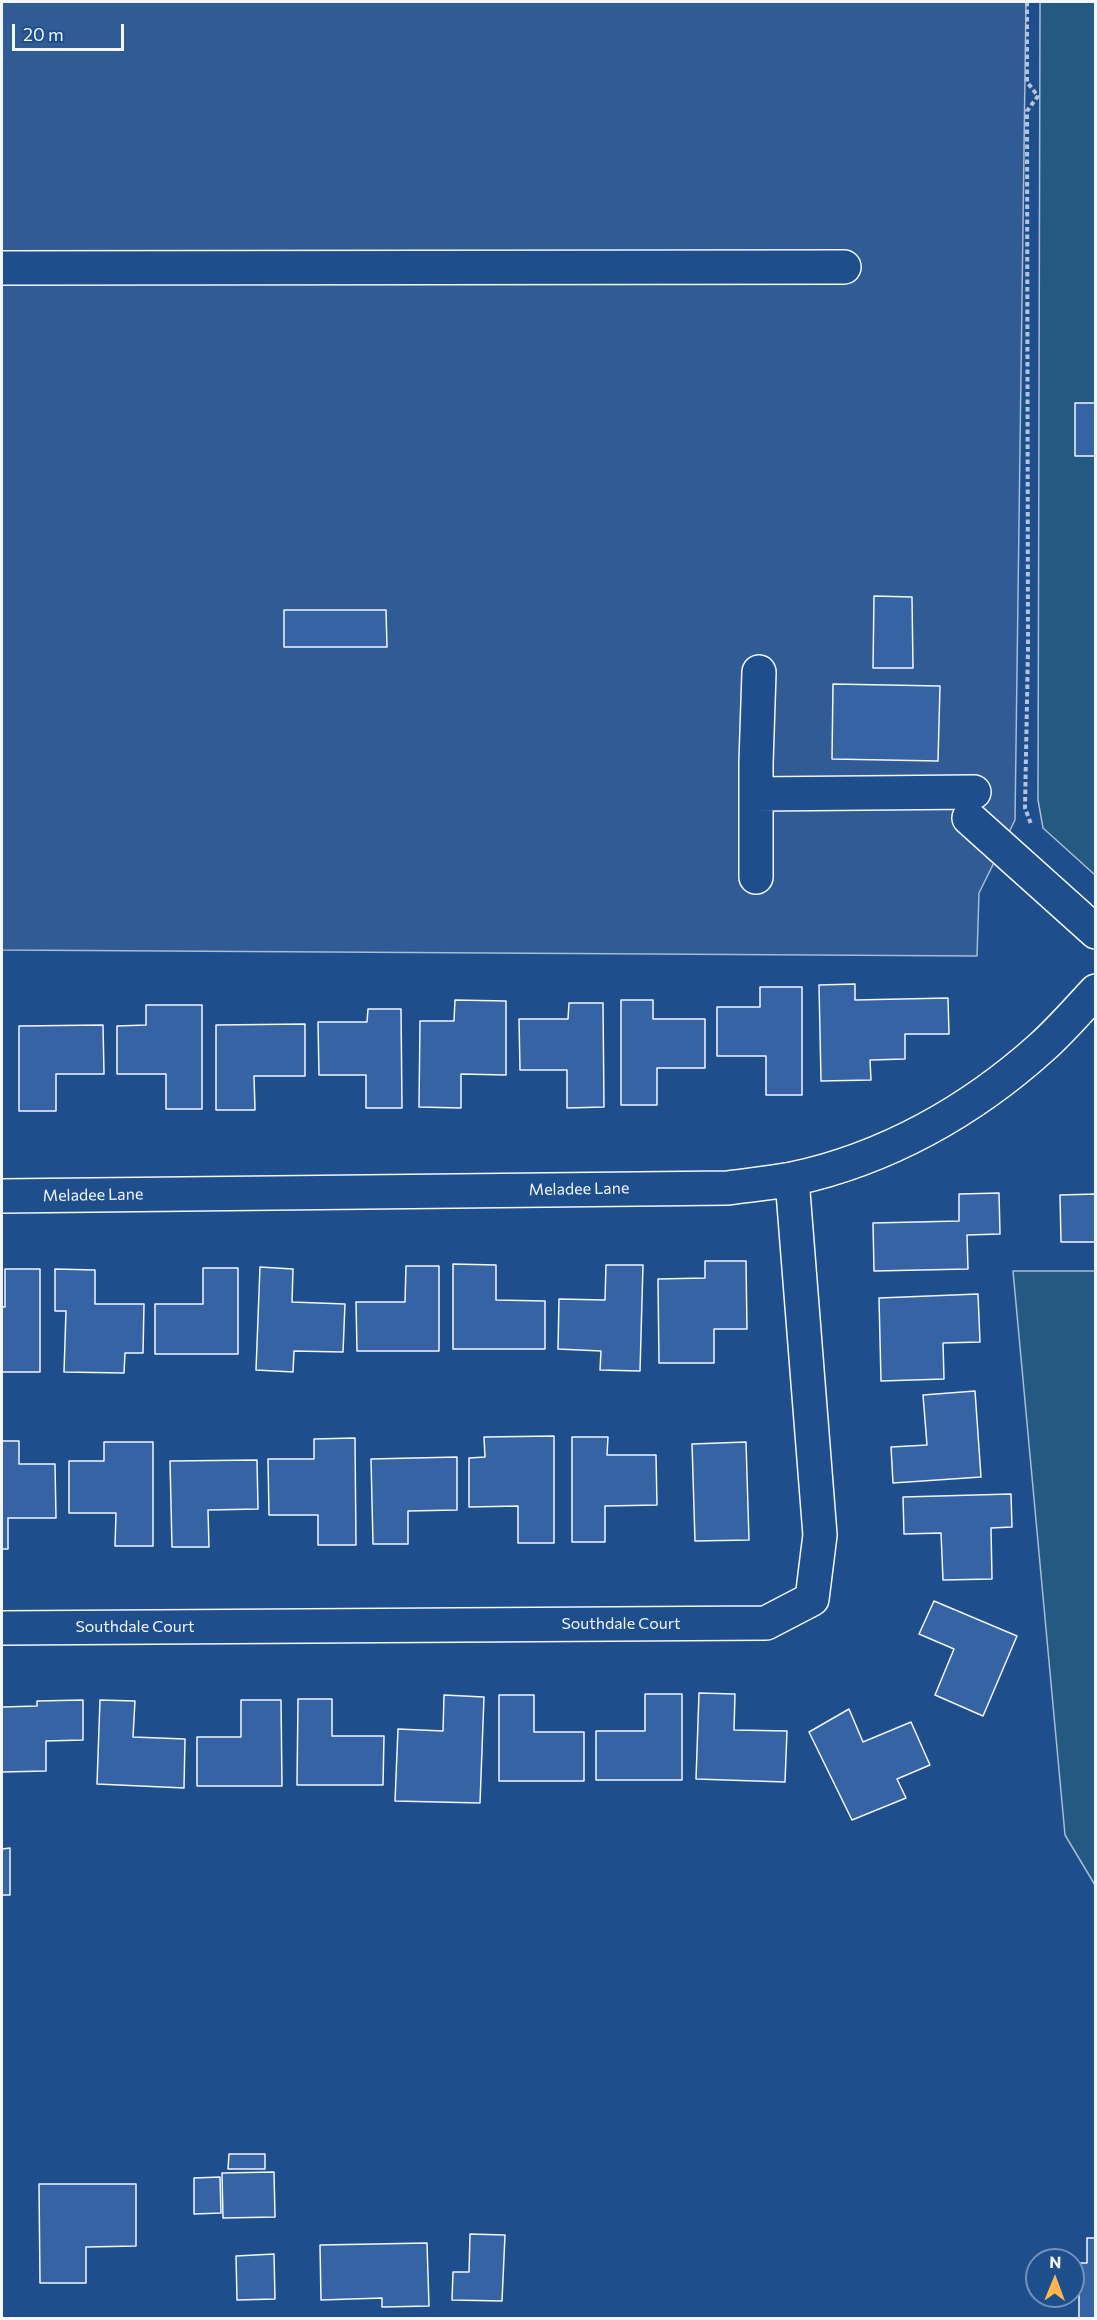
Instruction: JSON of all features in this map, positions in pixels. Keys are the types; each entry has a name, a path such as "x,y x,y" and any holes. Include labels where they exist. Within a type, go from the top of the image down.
{"street":[{"path":"2,268 844,267"},
{"path":"756,877 759,672"},
{"path":"756,794 971,805 1095,932"},
{"name":"Meladee Lane","path":"2,1196 729,1188 792,1179 869,1156 935,1126 988,1092 1044,1046 1095,991"},
{"name":"Southdale Court","path":"2,1628 766,1623 812,1599 820,1535 792,1179"}],"path":[{"path":"1027,2 1027,82 1038,96 1027,111 1028,648 1025,808 1033,830"}],"shaded area":[{"path":"2,2 1026,2 1015,820 979,893 977,956 2,950"},
{"path":"1040,2 1095,2 1095,875 1043,828 1038,800"},
{"path":"1013,1271 1095,1271 1095,1885 1065,1835"}],"building":[{"path":"1075,403 1096,403 1096,456 1075,456"},
{"path":"874,596 912,597 913,668 873,668"},
{"path":"284,610 386,610 387,647 284,647"},
{"path":"833,684 940,686 938,761 832,759"},
{"path":"855,984 855,1000 948,998 949,1034 905,1034 905,1059 870,1060 871,1080 821,1081 819,985"},
{"path":"760,987 802,987 802,1095 766,1095 766,1056 717,1056 717,1007 760,1007"},
{"path":"455,1000 506,1001 506,1075 461,1074 461,1108 419,1107 420,1021 454,1021"},
{"path":"621,1000 653,1000 653,1019 705,1019 705,1068 657,1068 657,1105 621,1105"},
{"path":"569,1003 603,1003 604,1107 567,1108 567,1070 520,1070 519,1019 568,1019"},
{"path":"146,1005 202,1005 202,1109 166,1109 166,1074 117,1074 117,1026 146,1025"},
{"path":"368,1009 401,1009 402,1108 366,1108 366,1075 319,1075 318,1022 367,1022"},
{"path":"305,1024 305,1076 254,1076 255,1110 216,1110 216,1025"},
{"path":"103,1025 104,1074 56,1074 56,1111 19,1111 19,1026"},
{"path":"999,1193 1000,1234 967,1235 968,1269 874,1271 873,1223 959,1221 959,1194"},
{"path":"1096,1194 1096,1242 1061,1242 1060,1195"},
{"path":"705,1261 746,1261 747,1329 714,1329 714,1363 659,1363 658,1279 705,1278"},
{"path":"453,1264 496,1265 496,1300 545,1301 545,1349 453,1349"},
{"path":"606,1265 643,1265 640,1371 600,1370 601,1351 558,1349 559,1299 605,1300"},
{"path":"406,1266 439,1266 439,1351 357,1351 356,1302 405,1302"},
{"path":"260,1267 293,1269 292,1302 345,1304 343,1352 294,1351 293,1372 256,1370"},
{"path":"203,1268 238,1268 238,1354 155,1354 155,1304 203,1304"},
{"path":"5,1269 40,1269 40,1372 2,1372 2,1307 5,1307"},
{"path":"55,1269 95,1270 95,1304 144,1304 143,1353 125,1353 124,1373 64,1372 66,1311 55,1311"},
{"path":"978,1294 980,1342 943,1343 944,1379 881,1381 879,1298"},
{"path":"975,1391 981,1477 893,1483 891,1447 927,1445 923,1395"},
{"path":"554,1436 554,1543 518,1543 518,1506 469,1507 469,1458 485,1457 484,1437"},
{"path":"572,1437 608,1437 607,1455 656,1455 657,1505 605,1506 605,1542 572,1542"},
{"path":"355,1438 356,1545 318,1545 318,1515 269,1515 268,1459 314,1459 314,1439"},
{"path":"2,1441 19,1441 19,1464 55,1464 56,1518 8,1518 8,1549 2,1549"},
{"path":"104,1442 153,1442 153,1546 115,1546 116,1513 69,1513 69,1461 104,1461"},
{"path":"746,1442 749,1540 695,1541 692,1444"},
{"path":"457,1457 457,1510 408,1511 408,1544 373,1544 371,1459"},
{"path":"257,1460 258,1509 208,1510 209,1547 172,1547 170,1461"},
{"path":"1011,1494 1012,1527 991,1528 992,1579 943,1580 941,1533 904,1534 903,1497"},
{"path":"934,1601 1017,1636 983,1716 935,1695 954,1649 919,1634"},
{"path":"699,1693 735,1694 734,1730 787,1731 785,1782 696,1779"},
{"path":"645,1694 682,1694 682,1780 596,1780 596,1731 645,1731"},
{"path":"444,1695 484,1697 480,1803 395,1801 398,1729 443,1731"},
{"path":"499,1695 534,1695 534,1732 584,1732 584,1781 499,1781"},
{"path":"298,1699 332,1699 332,1736 384,1736 383,1785 297,1785"},
{"path":"83,1700 83,1740 46,1741 46,1771 2,1772 2,1707 37,1706 37,1701"},
{"path":"100,1700 135,1701 133,1737 185,1739 184,1788 97,1784"},
{"path":"241,1700 281,1700 282,1786 197,1786 197,1737 241,1737"},
{"path":"849,1709 863,1742 911,1722 930,1765 897,1779 906,1798 852,1820 809,1732"},
{"path":"10,1848 10,1895 2,1895 2,1849"},
{"path":"229,2154 265,2154 265,2169 228,2169"},
{"path":"274,2172 275,2217 223,2218 222,2173"},
{"path":"220,2177 221,2213 194,2214 194,2178"},
{"path":"39,2184 136,2184 136,2246 86,2247 86,2283 40,2283"},
{"path":"470,2234 505,2235 502,2301 452,2300 453,2272 469,2272"},
{"path":"1087,2238 1096,2238 1096,2318 1079,2318 1079,2308 1085,2308 1085,2263 1087,2263"},
{"path":"427,2243 429,2306 382,2307 382,2298 321,2300 320,2245"},
{"path":"274,2254 275,2299 237,2300 236,2256"}]}
